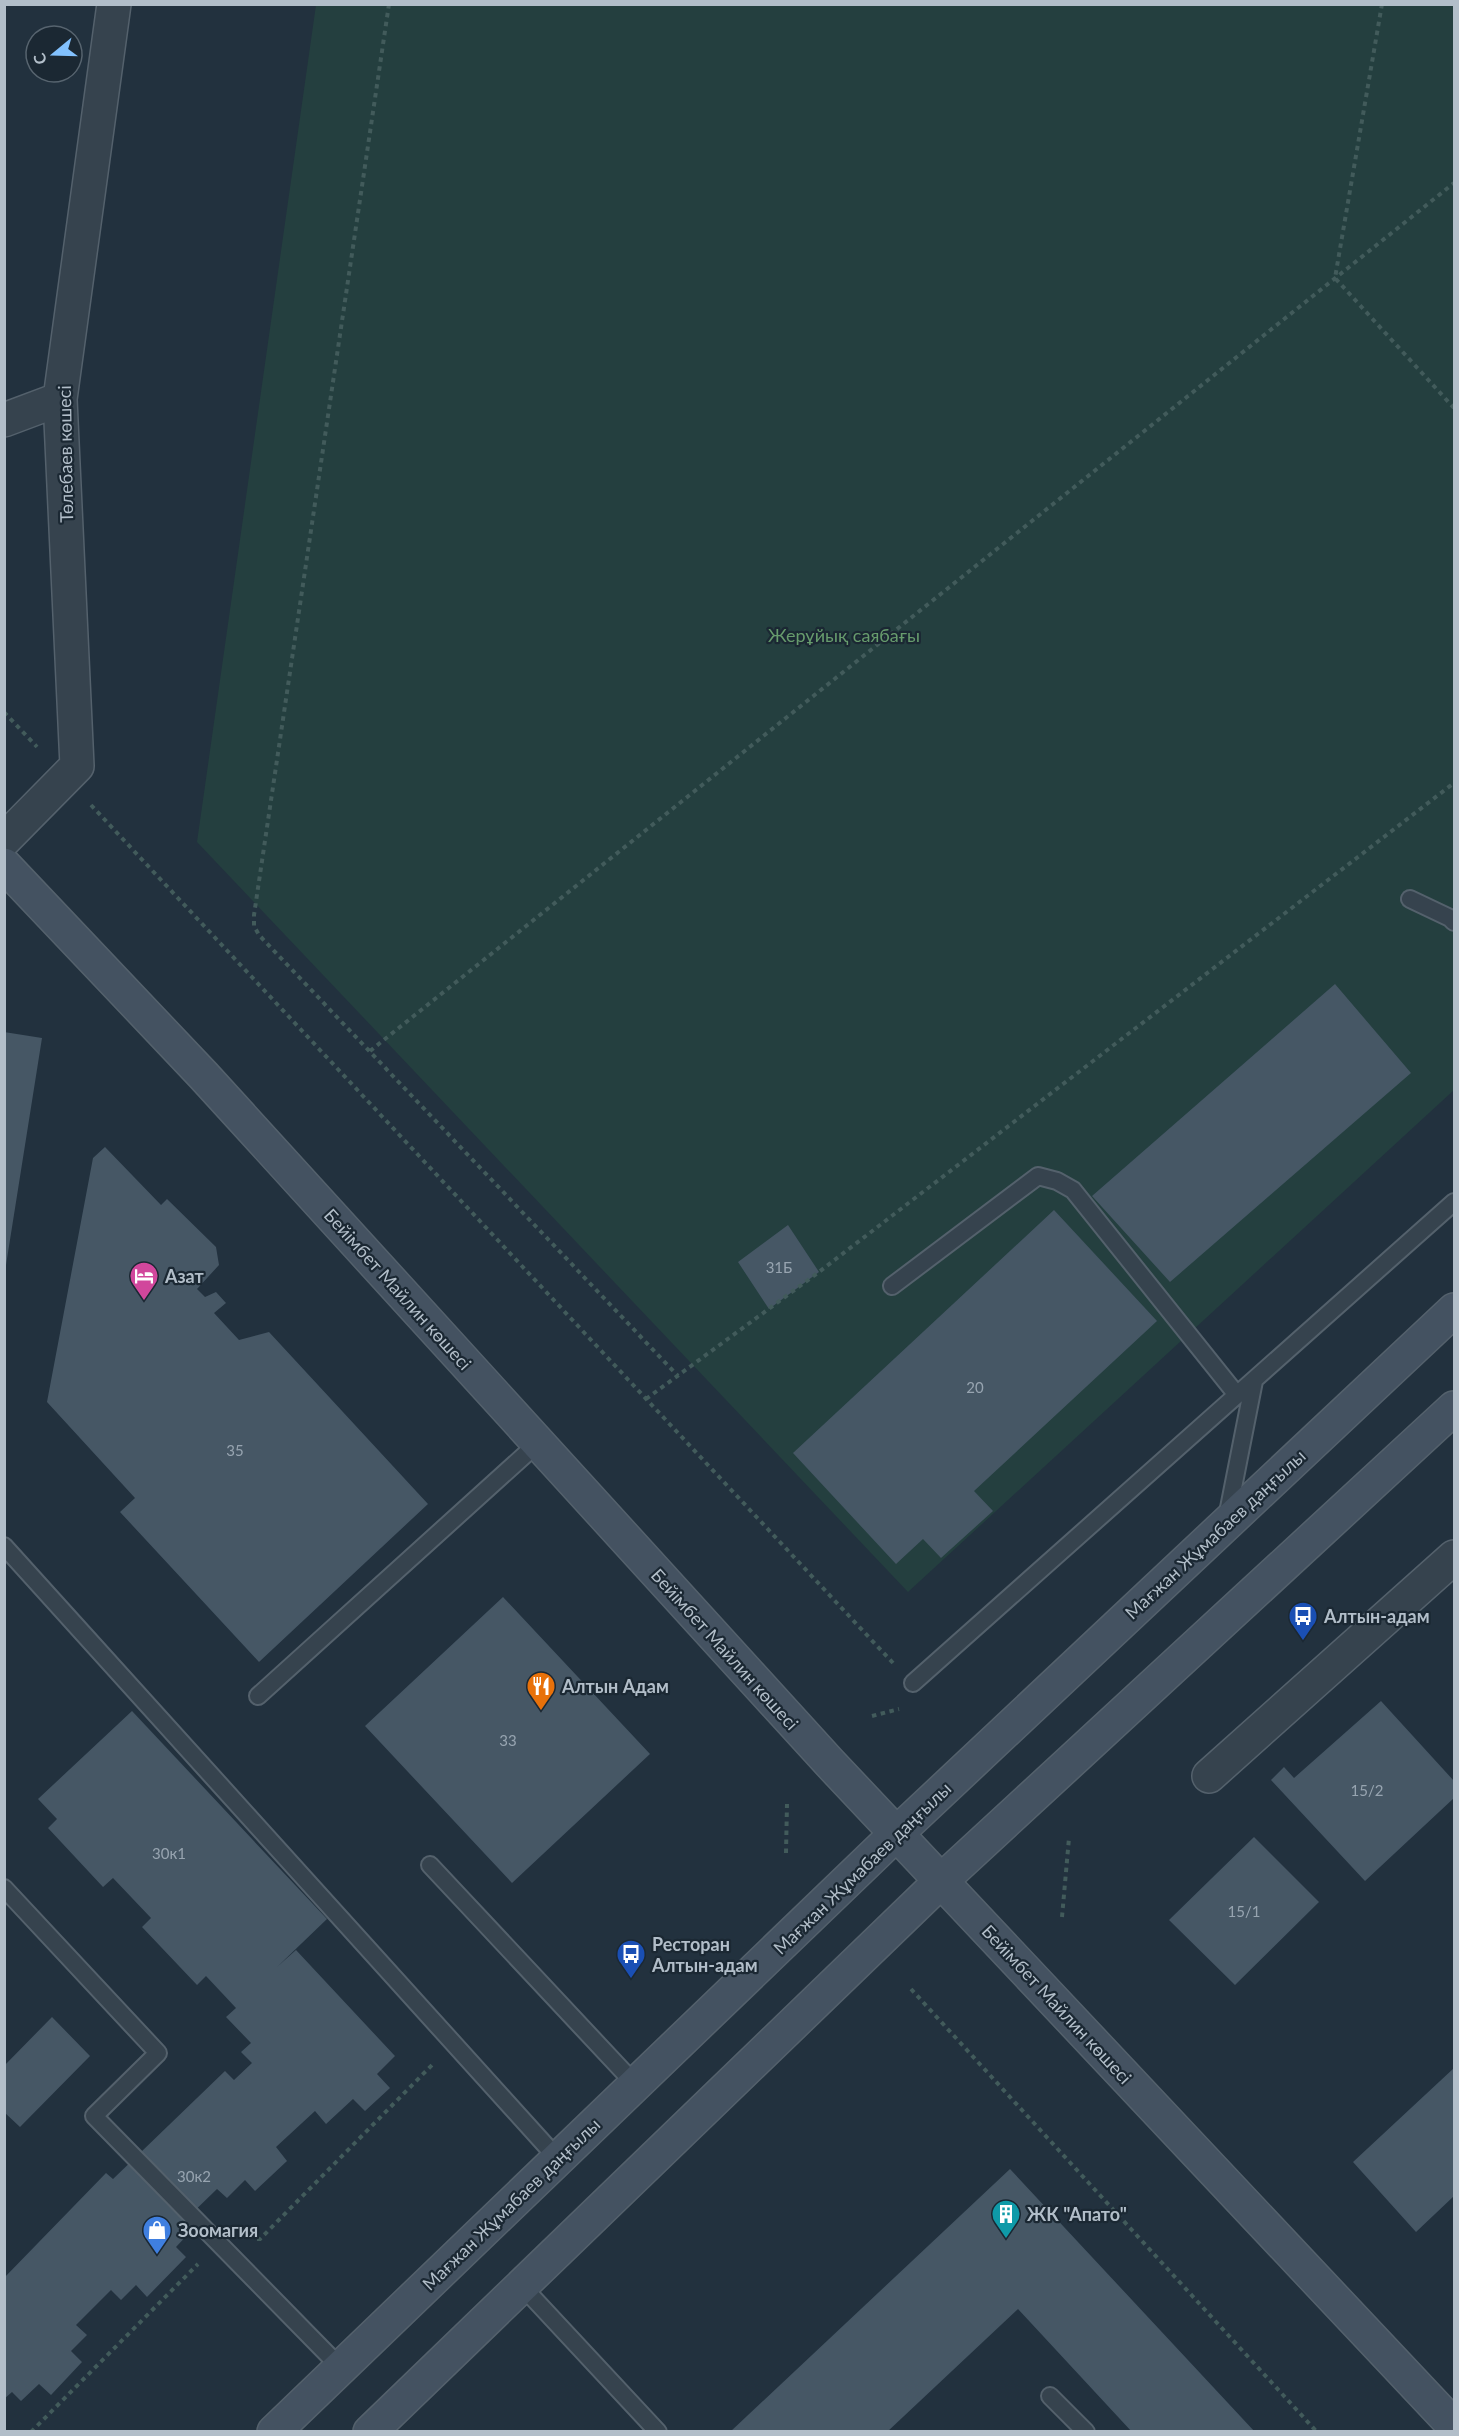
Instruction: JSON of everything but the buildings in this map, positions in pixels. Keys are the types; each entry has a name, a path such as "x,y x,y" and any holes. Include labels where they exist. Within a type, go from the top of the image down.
{"main road":[{"name":"Бейімбет Майлин көшесі","path":"4,865 204,1076 897,1834 1455,2426"},
{"name":"Мағжан Жұмабаев даңғылы","path":"274,2432 897,1834 1455,1310"},
{"path":"370,2432 941,1881 1455,1408"}],"street":[{"name":"Төлебаев көшесі","path":"4,840 77,766 60,399 114,4"},
{"path":"4,420 60,399"},
{"path":"1209,1776 1455,1557"}],"lane":[{"path":"1410,899 1455,922"},
{"path":"891,1286 1038,1176 1057,1181 1073,1190 1237,1395"},
{"path":"913,1683 1455,1202"},
{"path":"1226,1524 1254,1381"},
{"path":"258,1696 538,1443"},
{"path":"4,1546 558,2159"},
{"path":"430,1865 635,2084"},
{"path":"4,1888 158,2053 94,2116 340,2367"},
{"path":"522,2286 658,2432"},
{"path":"1050,2396 1086,2432"}],"path":[{"path":"389,4 254,926 259,935 678,1376"},
{"path":"1335,278 1382,4"},
{"path":"370,1052 1455,183"},
{"path":"1335,278 1455,408"},
{"path":"66,778 913,1683"},
{"path":"646,1399 828,1265 1455,783"},
{"path":"786,1853 787,1804"},
{"path":"1062,1917 1069,1838"},
{"path":"911,1989 1317,2432"}],"green space":[{"name":"Жерұйық саябағы","path":"316,5 1454,5 1454,1090 908,1592 197,842"}],"place":[{"name":"Азат","path":"144,1302"},
{"name":"Алтын-адам","path":"1303,1642"},
{"name":"Алтын Адам","path":"541,1712"},
{"name":"Ресторан Алтын-адам","path":"631,1980"},
{"name":"ЖК \"Апато\"","path":"1006,2240"},
{"name":"Зоомагия","path":"157,2256"}]}
